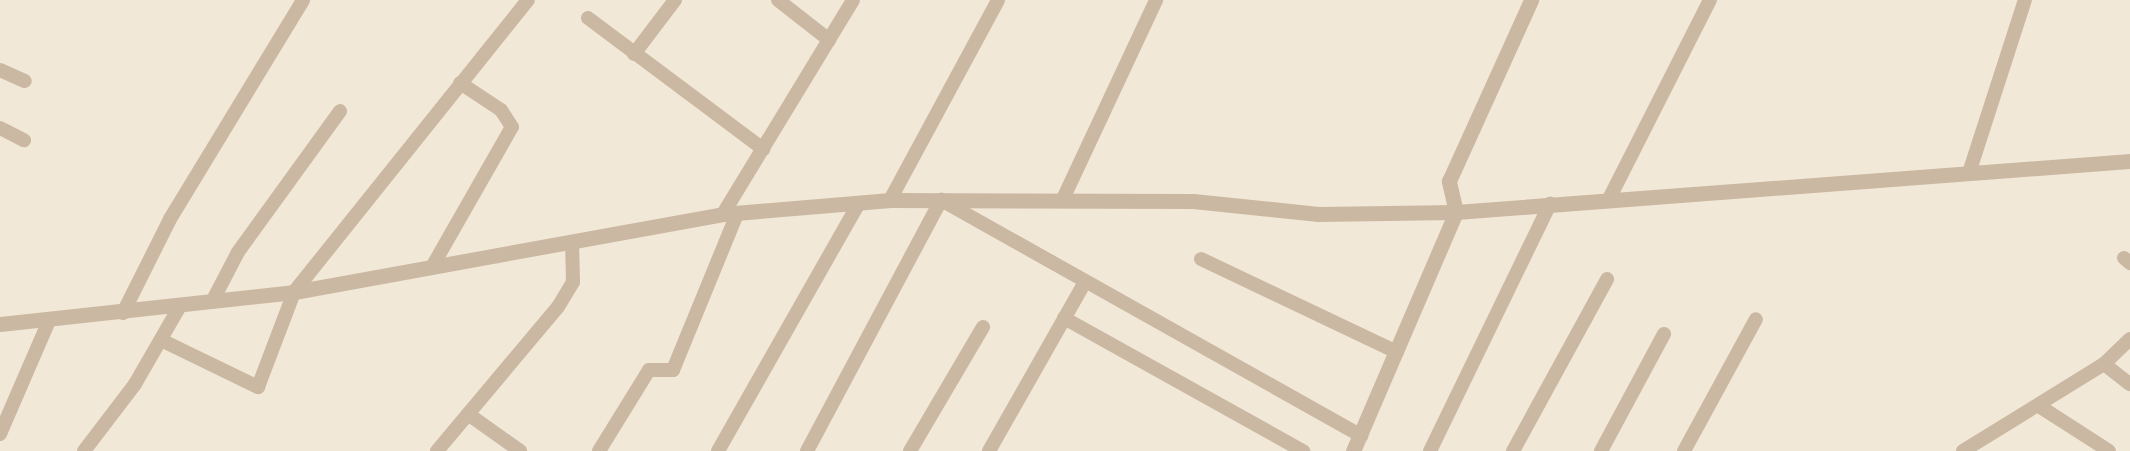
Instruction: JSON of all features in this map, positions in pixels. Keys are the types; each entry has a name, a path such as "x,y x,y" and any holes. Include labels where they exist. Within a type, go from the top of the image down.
{"street":[{"path":"123,313 170,219 303,0"},
{"path":"160,340 258,387 294,292 528,0"},
{"path":"634,54 675,0"},
{"path":"778,0 829,40"},
{"path":"598,451 649,370 673,370 730,214 763,149 853,0"},
{"path":"890,200 998,0"},
{"path":"1062,201 1156,0"},
{"path":"1353,451 1456,212 1449,181 1531,0"},
{"path":"1609,199 1710,0"},
{"path":"1969,173 2025,0"},
{"path":"588,18 763,149"},
{"path":"0,70 25,81"},
{"path":"432,267 512,127 501,110 460,83"},
{"path":"212,302 238,252 340,111"},
{"path":"0,128 24,140"},
{"path":"0,324 48,322 294,292 730,214 890,200 1194,201 1318,214 1456,212 2130,161"},
{"path":"941,200 1360,436"},
{"path":"807,451 941,200"},
{"path":"718,451 858,203"},
{"path":"1430,451 1550,204"},
{"path":"437,451 558,307 573,282 572,242"},
{"path":"1201,259 1397,352"},
{"path":"1513,451 1607,279"},
{"path":"989,451 1085,282"},
{"path":"84,451 160,340 180,306"},
{"path":"1064,318 1302,451"},
{"path":"1688,449 1755,319"},
{"path":"0,434 48,322"},
{"path":"910,451 983,327"},
{"path":"1601,451 1664,334"},
{"path":"1963,451 1985,445 2039,406 2104,364 2130,339"},
{"path":"2104,364 2130,384"},
{"path":"2039,406 2109,451"},
{"path":"468,414 520,451"}]}
